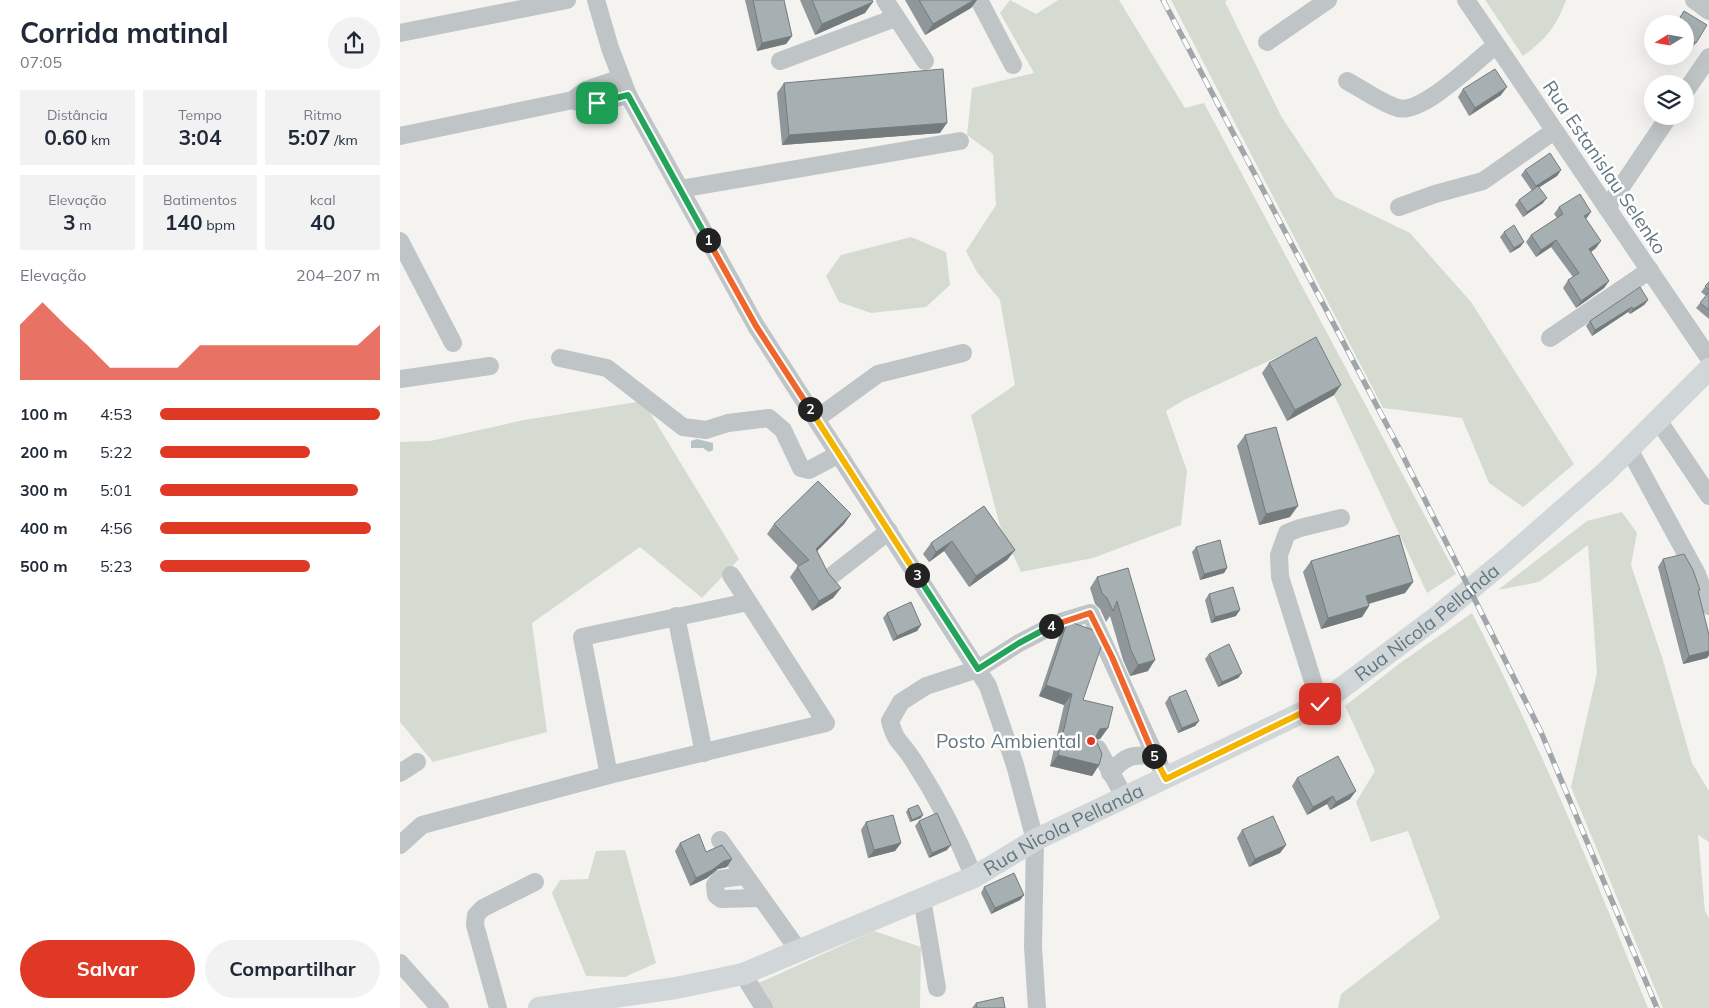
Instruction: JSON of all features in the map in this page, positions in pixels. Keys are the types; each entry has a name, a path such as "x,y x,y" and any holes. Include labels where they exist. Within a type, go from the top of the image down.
{"main road":[{"name":"Rua Nicola Pellanda","path":"539,1008 676,988 743,974 974,877 1035,840 1320,704 1438,616 1509,557 1629,449 1709,369"}],"street":[{"path":"400,33 567,0"},
{"path":"596,0 628,95 756,326 988,686 1035,840 1033,947 1037,1008"},
{"path":"885,0 895,18 925,61"},
{"path":"979,0 1013,65"},
{"path":"1267,42 1328,0"},
{"name":"Rua Estanislau Selenko","path":"1466,0 1709,358"},
{"path":"1694,0 1709,11"},
{"path":"780,61 895,18"},
{"path":"1347,82 1399,109 1418,106 1496,44"},
{"path":"1694,79 1709,57"},
{"path":"400,136 573,100 586,90 621,78"},
{"path":"573,100 585,106 628,95"},
{"path":"1607,208 1663,125"},
{"path":"1399,207 1434,194 1483,181 1554,132"},
{"path":"680,189 960,141"},
{"path":"400,241 452,343"},
{"path":"1550,338 1650,270"},
{"path":"816,418 878,374 963,353"},
{"path":"560,358 607,368 683,427 706,430 728,423 769,418 783,430 800,468 809,470 839,454"},
{"path":"400,379 490,366"},
{"path":"1658,420 1709,496"},
{"path":"1629,449 1697,574 1709,606"},
{"path":"1320,704 1280,577 1280,555 1288,533 1300,528 1341,518"},
{"path":"830,576 889,532"},
{"path":"400,845 422,826 609,775 826,723 731,575"},
{"path":"609,775 582,637 748,602"},
{"path":"974,877 964,853 913,759 895,738 890,721 901,702 926,686 978,669 1019,643 1060,622 1090,613 1112,657 1166,779"},
{"path":"676,616 704,753"},
{"path":"1098,749 1125,798"},
{"path":"1110,773 1121,760 1131,755 1154,755"},
{"path":"400,773 417,762"},
{"path":"720,840 799,952"},
{"path":"744,876 720,879 715,885 716,895 721,899 760,898"},
{"path":"498,1008 476,925 476,916 483,908 535,882"},
{"path":"922,900 937,988"},
{"path":"400,963 440,1008"},
{"path":"743,974 764,1008"}],"shaded area":[{"path":"1010,0 1036,14 1058,0 1119,0 1185,108 1204,103 1456,574 1427,593 1334,395 1306,344 1184,400 1166,411 1187,471 1181,525 1093,558 1021,572 1000,526 971,415 1015,385 1000,300 977,272 966,251 996,205 993,154 967,135 972,88 1034,73 1000,13"},
{"path":"1171,0 1227,0 1225,2 1281,116 1335,197 1410,233 1471,302 1574,464 1523,507 1489,483 1462,418 1383,408"},
{"path":"1485,0 1566,0 1559,17 1549,32 1523,56"},
{"path":"911,237 946,252 950,285 926,307 871,313 839,302 826,276 841,255"},
{"path":"643,401 739,559 702,598 640,547 532,623 547,732 433,762 400,722 400,442 430,441 524,420"},
{"path":"697,439 713,443 713,450 709,452 703,448 691,448 691,441"},
{"path":"1622,512 1637,533 1631,565 1662,657 1692,763 1709,791 1709,842 1698,835 1705,911 1709,918 1709,1008 1663,1008 1571,787 1597,673 1588,545 1539,582 1498,590 1587,521"},
{"path":"1472,613 1520,710 1564,808 1648,1008 1338,1008 1341,994 1440,918 1408,831 1371,842 1356,802 1375,771 1345,706 1400,663"},
{"path":"625,850 656,963 625,977 586,976 552,893 560,880 588,879 596,851"},
{"path":"874,931 921,947 920,1008 767,1008 752,986"}],"building":[{"path":"753,0 784,0 792,36 762,43"},
{"path":"812,0 872,0 873,2 822,24"},
{"path":"919,0 974,0 933,24"},
{"path":"1684,11 1691,15 1682,15"},
{"path":"1694,17 1707,25 1696,43 1694,42"},
{"path":"943,69 947,123 789,135 784,83"},
{"path":"1495,69 1507,87 1475,108 1463,89"},
{"path":"1550,153 1561,170 1536,186 1525,170"},
{"path":"1538,186 1547,198 1527,212 1519,200"},
{"path":"1580,194 1591,212 1584,216 1601,241 1589,249 1609,281 1581,301 1568,280 1579,273 1556,240 1541,250 1531,235 1563,214 1559,207"},
{"path":"1514,225 1524,242 1514,248 1504,232"},
{"path":"1709,282 1709,290 1705,286"},
{"path":"1640,287 1648,300 1633,309 1632,307 1595,330 1590,321"},
{"path":"1709,292 1709,310 1700,303"},
{"path":"1316,337 1341,385 1295,410 1269,363"},
{"path":"1276,427 1298,506 1266,514 1245,435"},
{"path":"818,481 851,514 816,549 828,573 841,588 819,601 797,567 809,560 774,524"},
{"path":"984,506 1015,550 976,576 952,541 936,552 931,543"},
{"path":"1399,535 1413,582 1366,596 1369,606 1328,618 1311,561"},
{"path":"1220,540 1227,568 1204,574 1196,547"},
{"path":"1684,554 1693,570 1700,590 1698,591 1709,635 1709,651 1689,656 1663,559"},
{"path":"1128,568 1155,660 1138,665 1131,650 1117,601 1113,611 1107,598 1102,593 1097,577"},
{"path":"1233,587 1240,610 1215,617 1209,594"},
{"path":"911,602 921,625 897,636 887,613"},
{"path":"1070,622 1099,632 1103,641 1083,700 1113,707 1108,728 1100,729 1095,738 1102,754 1099,765 1058,755 1072,694 1046,685 1067,623"},
{"path":"1229,644 1242,673 1222,682 1209,654"},
{"path":"1186,690 1199,721 1182,728 1169,697"},
{"path":"1338,756 1356,791 1336,802 1333,796 1313,807 1297,778"},
{"path":"918,805 923,815 912,820 908,809"},
{"path":"937,813 951,845 932,853 919,821"},
{"path":"893,815 901,843 874,850 866,822"},
{"path":"1273,816 1286,845 1255,859 1242,830"},
{"path":"699,834 706,852 722,845 732,859 724,861 696,878 680,843"},
{"path":"1014,873 1024,895 995,908 984,887"},
{"path":"1003,997 1005,1008 977,1008 976,1003"}],"railway":[{"path":"1163,0 1399,448 1541,732 1657,1008"}],"place":[{"name":"Posto Ambiental","path":"1091,741"}],"route":[{"path":"597,103 628,95 756,326 978,669 1019,643 1060,622 1090,613 1112,657 1166,779 1320,704"}]}
